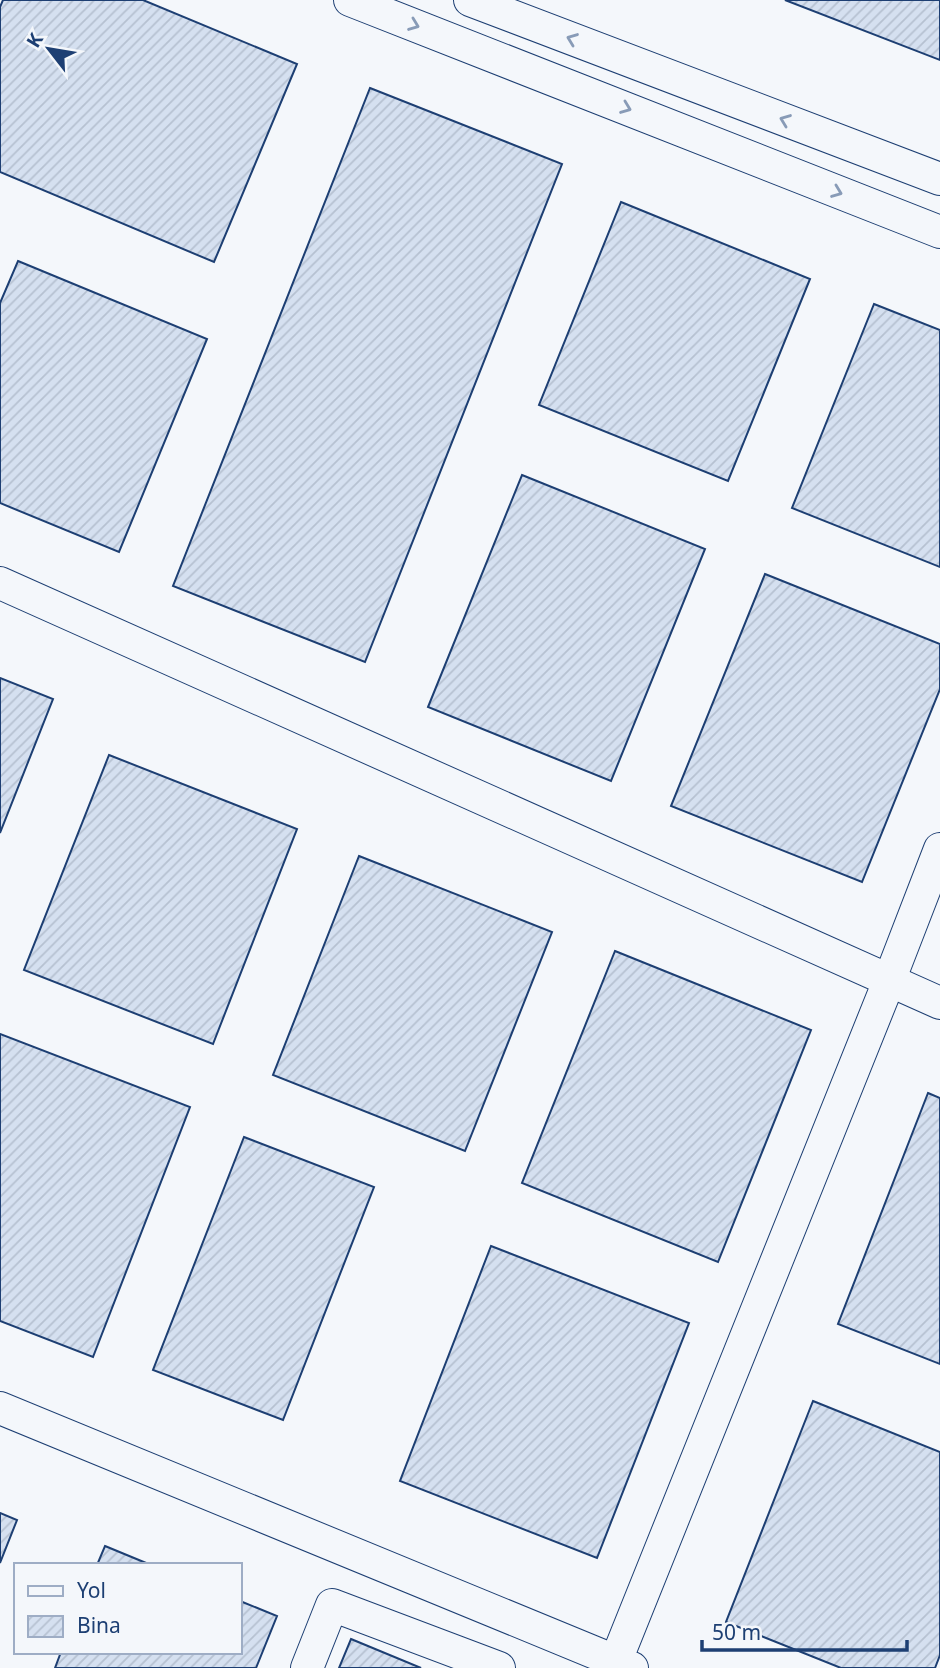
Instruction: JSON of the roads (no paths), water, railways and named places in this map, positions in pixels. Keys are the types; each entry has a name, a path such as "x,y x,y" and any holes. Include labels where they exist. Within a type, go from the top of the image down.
{"street":[{"path":"350,0 940,232"},
{"path":"470,0 940,179"},
{"path":"0,583 940,1003"},
{"path":"0,1408 620,1665 940,849"},
{"path":"307,1668 332,1605 499,1668"}]}
